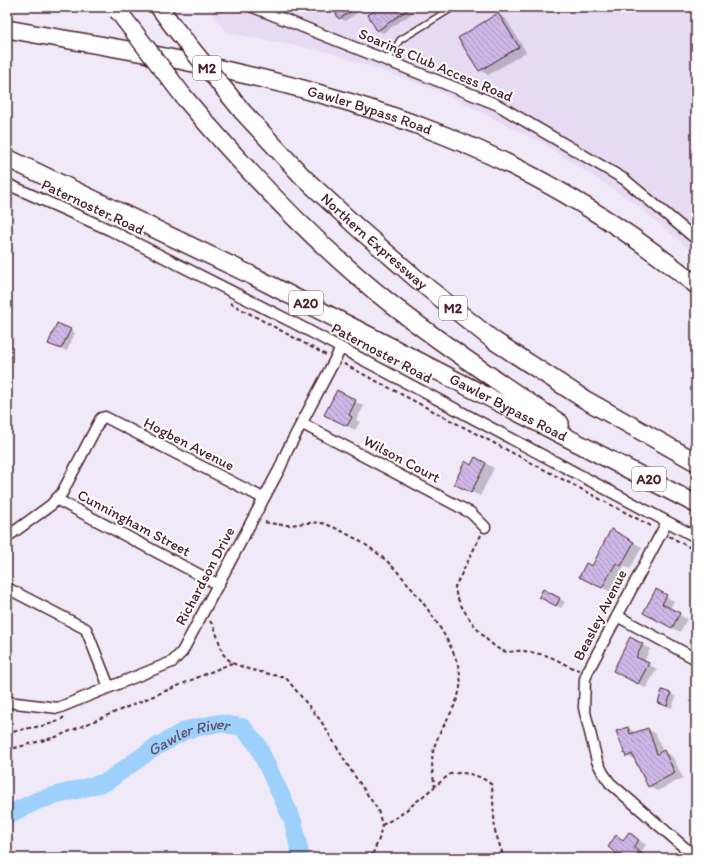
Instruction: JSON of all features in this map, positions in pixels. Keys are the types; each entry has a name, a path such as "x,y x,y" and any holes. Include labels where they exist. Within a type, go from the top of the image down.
{"highway":[{"name":"Northern Expressway","path":"159,7 242,111 303,177 419,281 487,335 584,399 696,462"},
{"name":"M2","path":"117,9 184,97 218,136 261,183 323,244 389,302 455,353 570,430 602,454"},
{"path":"7,19 30,24 50,36"},
{"name":"Gawler Bypass Road","path":"7,29 174,59 235,72 358,104 447,136 503,162 581,204 636,239 696,285"},
{"name":"Gawler Bypass Road","path":"7,158 251,275 602,454"},
{"name":"A20","path":"602,454 696,504"}],"street":[{"name":"Soaring Club Access Road","path":"253,7 267,10 496,104 624,178 696,239"},
{"name":"Paternoster Road","path":"7,184 110,230 340,348 696,537"},
{"name":"Richardson Drive","path":"7,702 58,708 172,662 182,652 280,468 301,423 340,348"},
{"name":"Hogben Avenue","path":"56,499 62,493 101,418 104,417 264,498"},
{"name":"Wilson Court","path":"301,423 471,513 485,526"},
{"path":"7,537 56,499"},
{"name":"Cunningham Street","path":"56,499 219,585"},
{"name":"Beasley Avenue","path":"667,522 588,671 585,679 584,708 597,761 602,773 610,783 692,854"},
{"path":"7,588 86,629 109,687"},
{"path":"617,616 696,659"}],"lane":[{"path":"388,60 400,40 454,7"}],"path":[{"path":"229,302 696,551"},
{"path":"265,522 289,525 319,523 328,525 361,543 391,565 430,613 449,642 458,661 461,685 449,720 435,743 432,758 435,787"},
{"path":"485,526 455,587 455,595 458,602 491,645 502,651 525,651 547,656 577,669 588,671"},
{"path":"203,614 212,625 223,654 232,663 248,669 286,678 296,688 321,721 350,769 378,810 382,824 379,839 372,858"},
{"path":"7,750 56,737 232,663"},
{"path":"7,734 27,727 41,726 60,720 64,716 63,706"},
{"path":"382,824 399,816 450,774 461,772 470,774 487,781 492,785 495,831 504,858"}],"shaded area":[{"path":"205,7 696,7 696,255 634,203 542,143 436,90 328,52 228,33"}],"building":[{"path":"332,7 358,7 339,19"},
{"path":"380,7 411,7 377,31 368,15"},
{"path":"498,13 519,47 479,71 458,38"},
{"path":"57,323 71,329 61,349 48,344"},
{"path":"337,390 356,400 349,415 352,417 347,426 324,415"},
{"path":"475,457 486,463 471,493 454,484 465,461 471,465"},
{"path":"611,529 634,542 621,566 616,563 602,588 579,577 586,563 592,566"},
{"path":"543,589 560,598 556,606 539,597"},
{"path":"656,589 667,595 662,604 680,613 672,628 643,613"},
{"path":"630,637 643,644 636,657 649,663 638,684 613,671"},
{"path":"662,690 671,693 667,706 658,703"},
{"path":"628,727 630,734 648,728 657,754 664,750 675,773 648,787 632,754 626,757 616,731"},
{"path":"629,832 639,840 633,847 647,858 622,858 608,847 616,835 623,840"}],"waterway":[{"name":"Gawler River","path":"7,815 39,800 106,782 151,750 186,730 219,723 242,727 257,744 293,821 301,858"}]}
